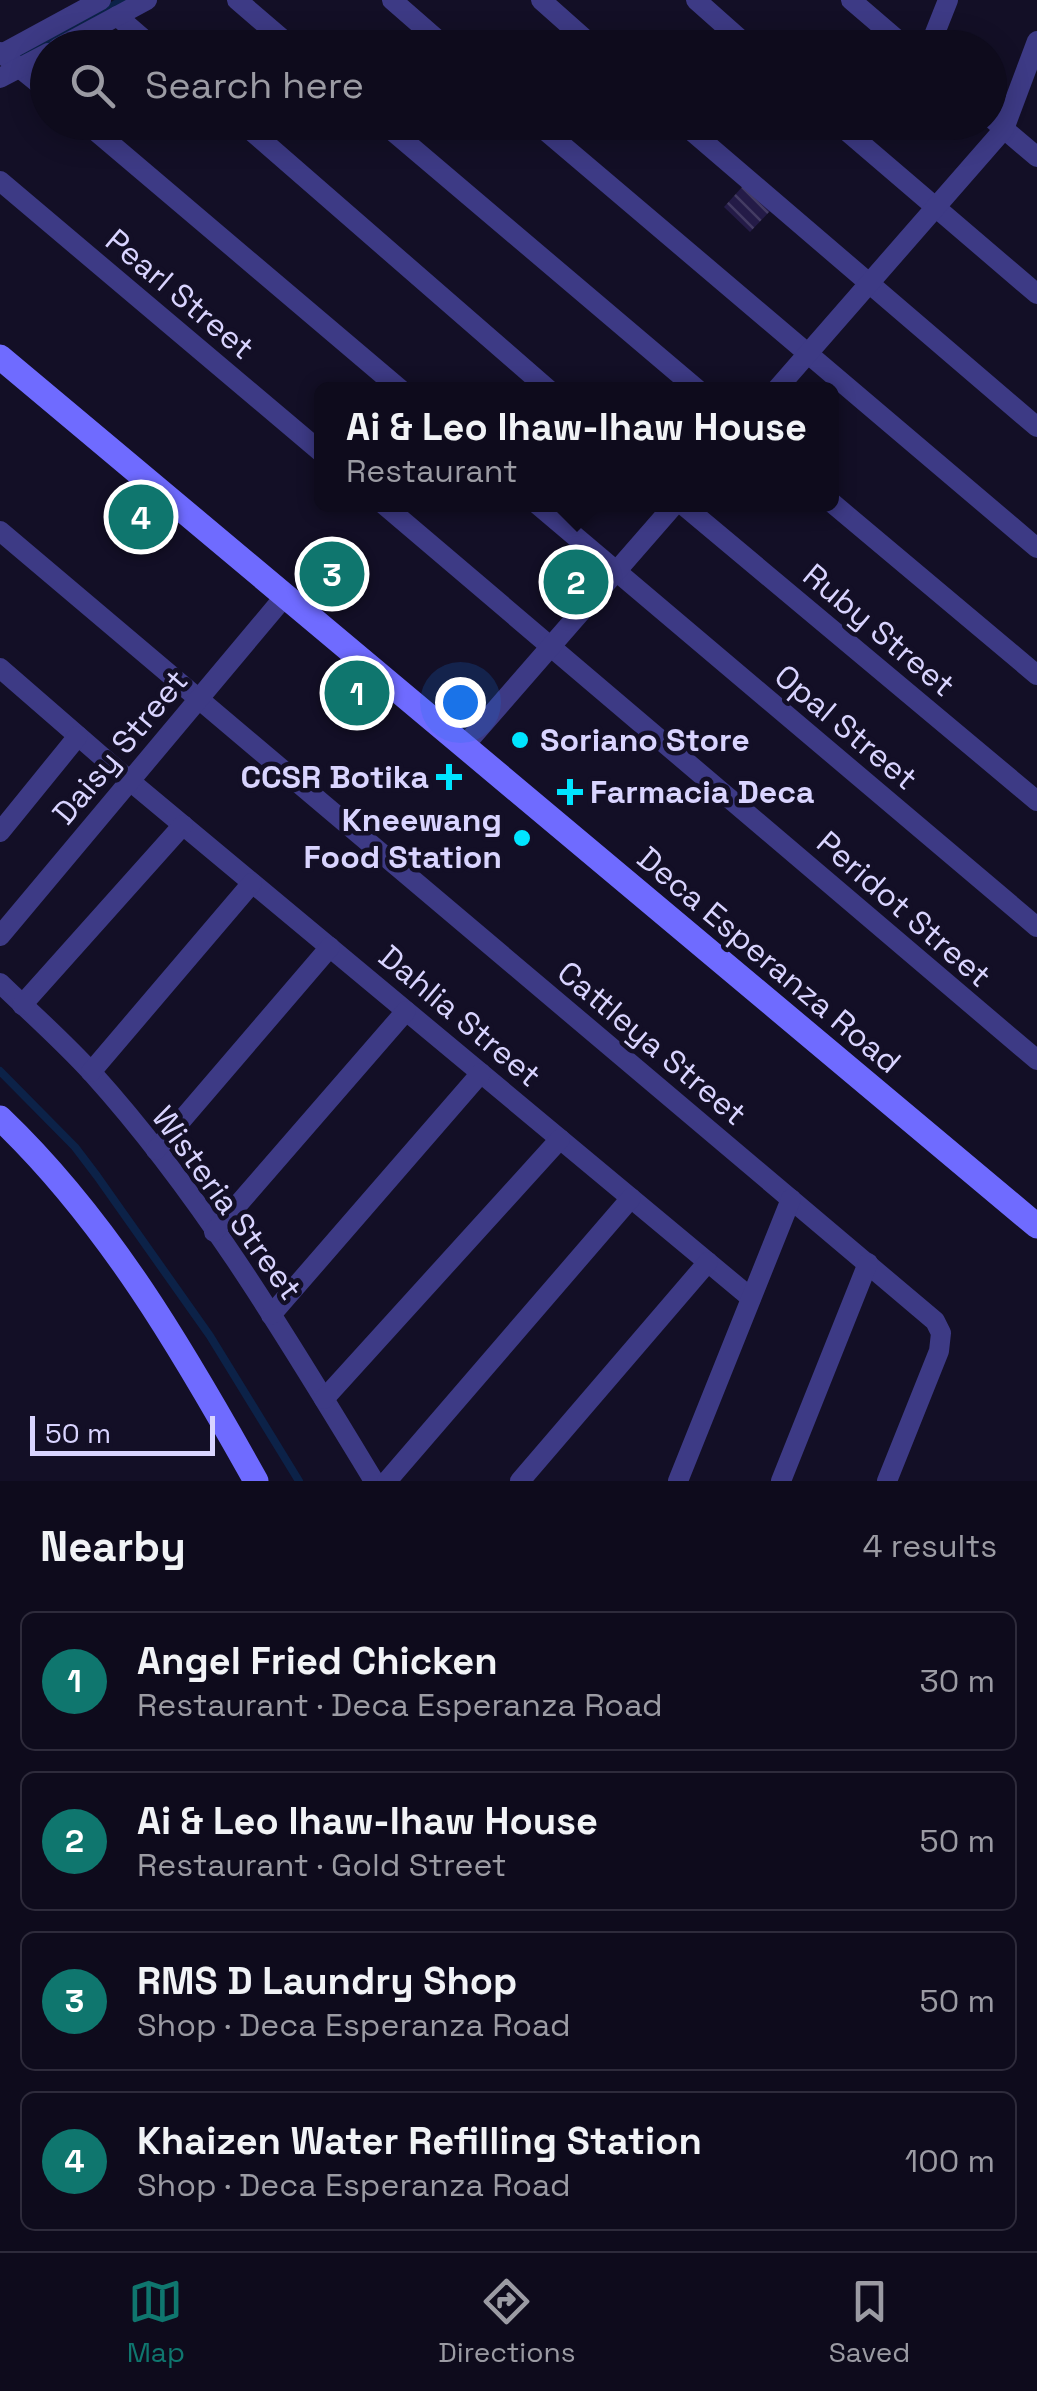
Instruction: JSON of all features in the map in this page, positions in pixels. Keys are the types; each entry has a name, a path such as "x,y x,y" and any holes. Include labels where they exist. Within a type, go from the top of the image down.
{"street":[{"path":"44,30 100,0"},
{"path":"92,30 147,0"},
{"path":"237,0 272,30"},
{"path":"392,0 427,30"},
{"path":"541,0 575,30"},
{"path":"696,0 730,30"},
{"path":"851,0 886,30"},
{"path":"936,30 948,0"},
{"path":"118,16 134,30"},
{"path":"30,37 1,53 30,76"},
{"path":"1007,102 1037,41"},
{"path":"0,78 30,63"},
{"path":"1007,132 1037,157"},
{"path":"106,140 392,382"},
{"path":"262,140 540,382"},
{"path":"403,140 689,382"},
{"path":"556,140 1037,548"},
{"path":"703,140 1037,427"},
{"path":"857,140 1037,294"},
{"path":"783,382 934,208 984,140"},
{"name":"Pearl Street","path":"0,181 314,446"},
{"name":"Deca Esperanza Road","path":"0,356 1037,1226"},
{"path":"839,509 1037,675"},
{"path":"391,512 551,647"},
{"name":"Opal Street","path":"546,512 1037,927"},
{"path":"464,746 672,512"},
{"name":"Ruby Street","path":"689,512 1037,801"},
{"name":"Cattleya Street","path":"0,531 928,1314 942,1333 939,1351 886,1481"},
{"name":"Daisy Street","path":"0,936 285,596"},
{"name":"Peridot Street","path":"551,647 1037,1060"},
{"name":"Dahlia Street","path":"0,668 130,781 751,1298"},
{"path":"0,832 78,736"},
{"path":"22,1005 183,825"},
{"path":"92,1072 252,883"},
{"path":"156,1150 330,947"},
{"name":"Wisteria Street","path":"0,983 92,1072 156,1150 270,1315 374,1481"},
{"path":"214,1232 406,1011"},
{"path":"270,1315 481,1073"},
{"path":"0,1118 96,1225 211,1401 256,1481"},
{"path":"324,1399 560,1139"},
{"path":"386,1481 631,1198"},
{"path":"678,1481 791,1199"},
{"path":"520,1481 708,1262"},
{"path":"781,1481 868,1264"}],"building":[{"path":"743,186 770,211 750,232 724,207"}],"waterway":[{"path":"68,30 123,0"},
{"path":"22,55 30,51"},
{"path":"0,1071 75,1147 97,1176 210,1336 299,1481"}],"place":[{"name":"Khaizen Water Refilling Station","path":"141,517"},
{"name":"RMS D Laundry Shop","path":"332,574"},
{"name":"Ai & Leo Ihaw-Ihaw House","path":"576,582"},
{"name":"Angel Fried Chicken","path":"357,693"},
{"name":"Soriano Store","path":"520,740"},
{"name":"CCSR Botika","path":"449,777"},
{"name":"Farmacia Deca","path":"570,792"},
{"name":"Kneewang Food Station","path":"522,838"}]}
